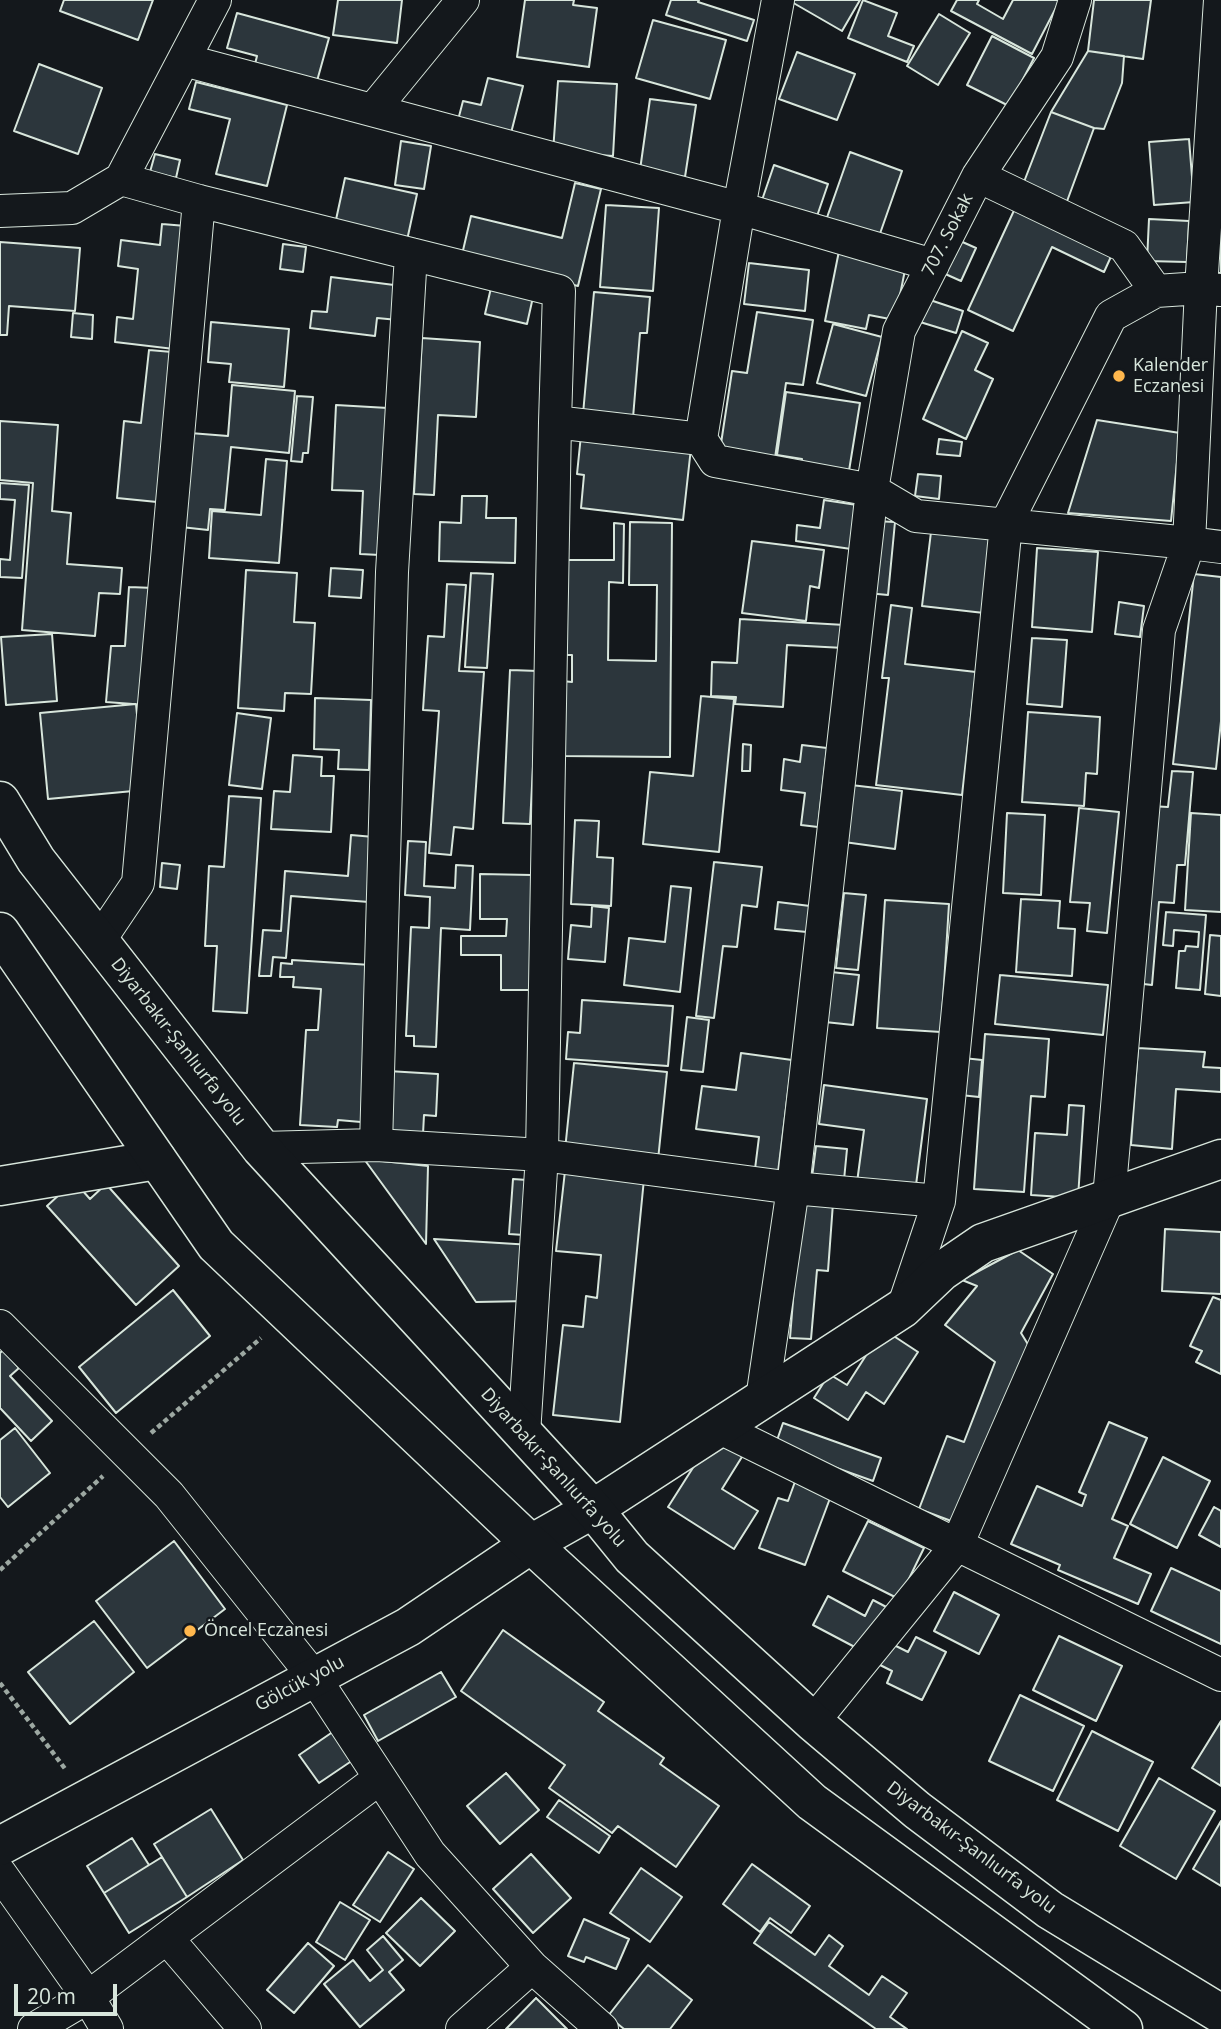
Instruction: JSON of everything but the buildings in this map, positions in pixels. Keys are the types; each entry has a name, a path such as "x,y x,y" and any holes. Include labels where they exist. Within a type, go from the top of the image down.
{"main road":[{"name":"Diyarbakır-Şanlıurfa yolu","path":"0,801 36,860 261,1148 593,1508 632,1558 813,1722 917,1810 1050,1910 1221,2014"},
{"path":"0,932 216,1245 531,1544 812,1802 1123,2029"},
{"name":"Gölcük yolu","path":"0,1846 408,1627 531,1544 593,1508 903,1308 942,1271 983,1243 1221,1159"},
{"path":"0,1186 158,1160"}],"street":[{"path":"0,211 72,208 121,179 215,0"},
{"path":"373,110 463,0"},
{"path":"778,0 739,208 701,439 715,461 872,490 916,516 1221,547"},
{"name":"707. Sokak","path":"762,1399 793,1188 872,490 900,331 978,176 1057,57 1075,0"},
{"path":"813,1722 957,1545 1108,1198 1159,630 1189,543 1211,289 1220,0"},
{"path":"184,60 739,208 933,265"},
{"path":"978,176 1124,246 1156,291"},
{"path":"121,179 198,201 559,291 542,1155 524,1433"},
{"path":"99,941 138,883 198,201"},
{"path":"376,1145 392,572 411,254"},
{"path":"903,1308 939,1201 1006,524 1111,316 1156,291 1211,289"},
{"path":"555,422 701,439"},
{"path":"261,1148 376,1145 542,1155 793,1188 939,1201"},
{"path":"0,1325 169,1495 314,1677 430,1854 532,1967 602,2029"},
{"path":"718,1427 1219,1670"},
{"path":"34,2029 88,1997 380,1778"},
{"path":"0,1872 88,1997 107,2029"},
{"path":"167,1938 245,2029"},
{"path":"462,2029 532,1967"}],"path":[{"path":"0,1683 88,1798"}],"place":[{"name":"Kalender Eczanesi","path":"1119,376"},
{"name":"Öncel Eczanesi","path":"190,1631"}]}
